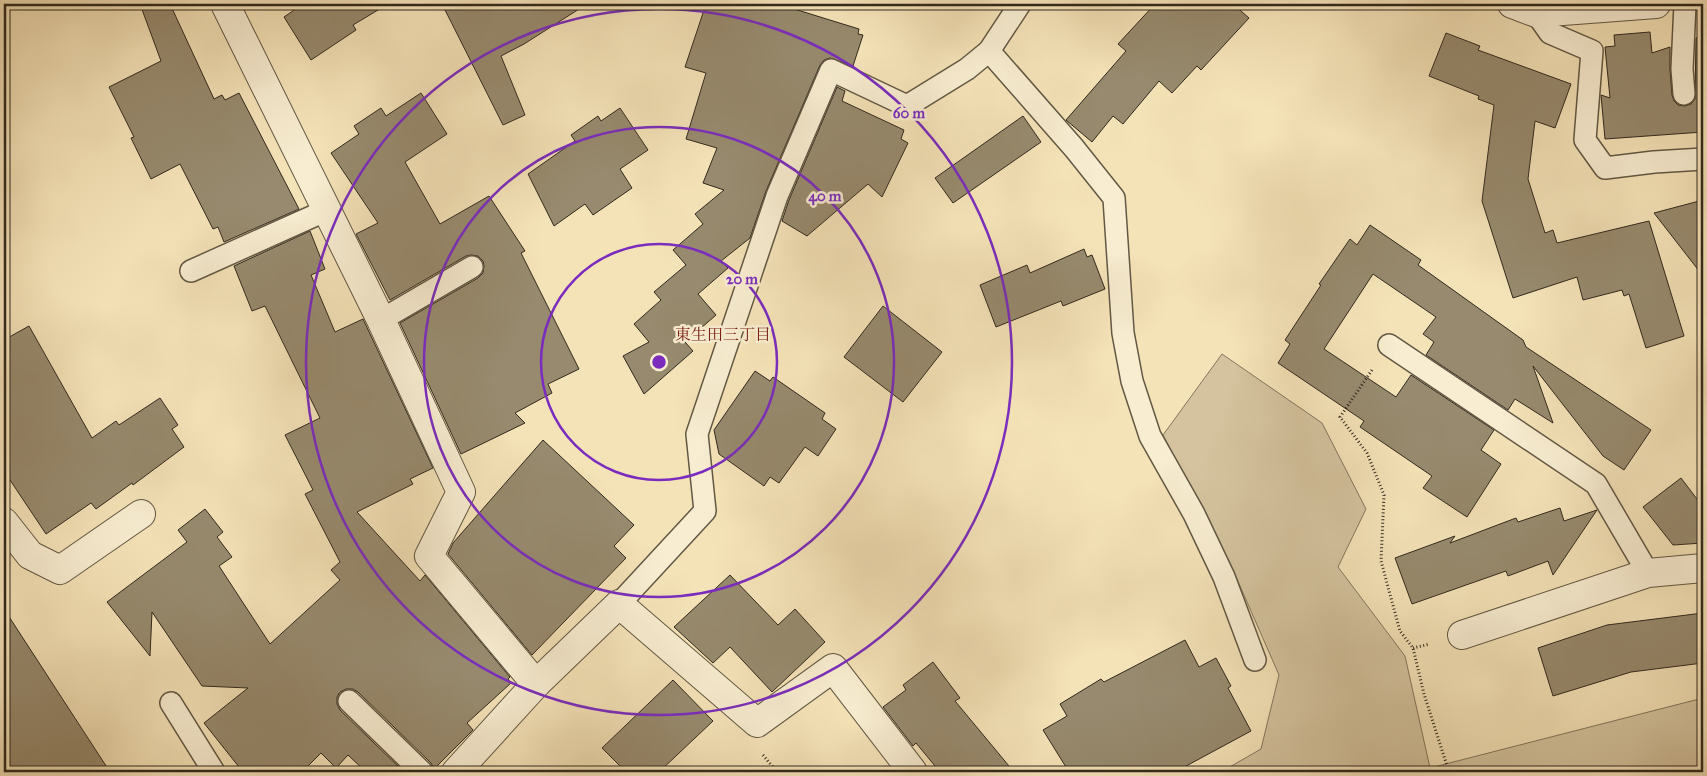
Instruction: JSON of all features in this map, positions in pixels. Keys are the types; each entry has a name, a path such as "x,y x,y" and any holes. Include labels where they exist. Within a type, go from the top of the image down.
{"street":[{"path":"1524,8 1656,4"},
{"path":"226,6 382,320 462,492 429,556 536,684"},
{"path":"4,522 30,555 60,570 141,514"},
{"path":"1462,635 1648,573 1703,568"},
{"path":"456,772 536,684 619,604 757,723 833,668 913,772"}],"lane":[{"path":"619,604 705,511 697,434 777,196 831,70 907,106 967,69 989,51 1020,4"},
{"path":"1684,94 1682,69 1685,4"},
{"path":"1524,8 1550,33 1592,52 1585,140 1605,168 1654,162 1703,160"},
{"path":"989,51 1074,148 1114,198 1123,333 1132,380 1150,436 1194,514 1224,577 1255,660"},
{"path":"192,271 327,210"},
{"path":"382,320 472,267"},
{"path":"1389,345 1596,484 1648,573"},
{"path":"349,701 422,772"},
{"path":"171,703 214,772"}],"path":[{"path":"1389,345 1340,417 1367,453 1384,495 1381,561 1400,631 1413,648 1424,694 1449,772"}],"shaded area":[{"path":"1222,354 1322,423 1366,509 1338,567 1405,656 1430,768 1703,698 1703,772 1221,772 1261,749 1279,675 1233,570 1163,435"}],"building":[{"path":"140,4 170,4 214,99 222,95 225,100 239,93 299,209 224,242 218,227 213,229 180,164 151,179 131,138 134,137 109,87 161,61"},
{"path":"303,4 388,4 353,25 356,30 311,60 284,17"},
{"path":"442,4 587,4 524,44 501,56 525,115 503,125"},
{"path":"706,4 778,4 859,29 858,34 863,35 853,66 830,58 824,60 820,65 766,191 750,238 721,261 728,268 698,294 716,315 685,342 693,351 644,394 623,356 649,342 634,324 661,300 654,292 686,265 673,250 703,224 695,214 724,190 703,183 717,148 686,139 706,73 685,67"},
{"path":"1155,4 1233,4 1249,18 1201,70 1197,66 1172,93 1159,81 1123,124 1113,116 1092,142 1066,120 1126,51 1118,44"},
{"path":"1650,32 1652,53 1670,47 1672,95 1678,105 1685,106 1691,104 1695,99 1696,38 1703,36 1703,132 1605,139 1601,95 1610,98 1605,47 1615,46 1614,35"},
{"path":"1446,33 1480,46 1478,50 1571,84 1555,128 1535,121 1528,179 1545,233 1553,230 1557,243 1649,221 1684,336 1646,348 1629,294 1624,296 1622,290 1583,300 1577,277 1513,298 1482,201 1494,105 1478,99 1479,96 1429,76"},
{"path":"837,87 845,91 842,101 904,130 901,139 908,143 882,197 868,184 807,236 782,221"},
{"path":"421,93 447,134 405,162 440,224 489,196 525,251 521,253 579,369 548,384 552,393 515,413 525,423 461,454 400,323 478,278 483,273 483,261 478,256 466,256 390,300 356,234 378,223 331,153 359,134 354,126 381,108 386,116"},
{"path":"620,108 648,150 620,169 632,188 593,215 585,204 554,226 528,174 575,141 571,135 598,116 601,121"},
{"path":"1023,116 1041,142 953,203 935,178"},
{"path":"1703,200 1703,276 1654,213"},
{"path":"1370,225 1421,260 1418,265 1523,340 1526,347 1651,430 1624,470 1603,456 1533,366 1553,423 1515,399 1508,410 1426,355 1434,342 1423,334 1436,317 1373,274 1324,349 1396,397 1411,375 1494,430 1481,450 1501,464 1467,517 1423,488 1432,476 1360,427 1364,421 1278,363 1290,344 1285,340 1321,285 1319,284 1350,239 1357,245"},
{"path":"310,231 325,269 311,275 335,332 363,319 433,468 410,479 413,484 357,512 420,581 425,575 510,677 508,679 511,683 467,723 473,730 434,769 431,763 358,692 353,689 346,689 340,692 337,697 337,704 340,710 404,772 366,772 348,755 336,768 321,753 302,772 243,772 204,723 248,688 202,686 152,612 150,656 107,602 187,542 178,530 205,509 223,532 217,537 232,557 219,566 270,644 340,580 331,570 340,562 305,494 313,490 285,435 320,418 265,306 252,311 234,266"},
{"path":"1084,249 1087,257 1092,255 1105,289 1063,306 1061,301 996,327 980,285 1027,265 1030,273"},
{"path":"883,306 942,352 903,402 844,357"},
{"path":"29,326 92,438 116,421 119,425 160,398 178,425 172,429 184,447 133,485 132,483 96,509 91,503 46,534 4,471 4,340"},
{"path":"755,371 770,381 773,377 825,413 822,419 836,429 818,456 805,447 779,483 770,477 764,486 719,454 714,430"},
{"path":"543,440 634,525 614,546 626,558 532,655 448,554 453,543"},
{"path":"1681,478 1703,507 1703,543 1673,545 1643,507"},
{"path":"1560,508 1564,521 1597,510 1553,575 1548,561 1508,576 1506,571 1412,604 1395,558 1455,536 1450,543 1516,518 1518,522"},
{"path":"730,575 778,625 795,609 825,642 772,692 730,647 713,663 674,627"},
{"path":"4,609 110,772 4,772"},
{"path":"1703,613 1703,663 1631,672 1553,696 1538,648 1607,625"},
{"path":"1185,640 1199,667 1216,658 1231,686 1228,688 1251,731 1175,772 1069,772 1043,730 1067,716 1060,704 1101,679 1104,682"},
{"path":"933,662 960,698 955,701 1014,772 940,772 916,743 913,746 883,707 906,690 903,685"},
{"path":"673,680 713,721 659,772 626,772 602,748"}],"district":[{"name":"東生田三丁目","path":"723,334"}]}
